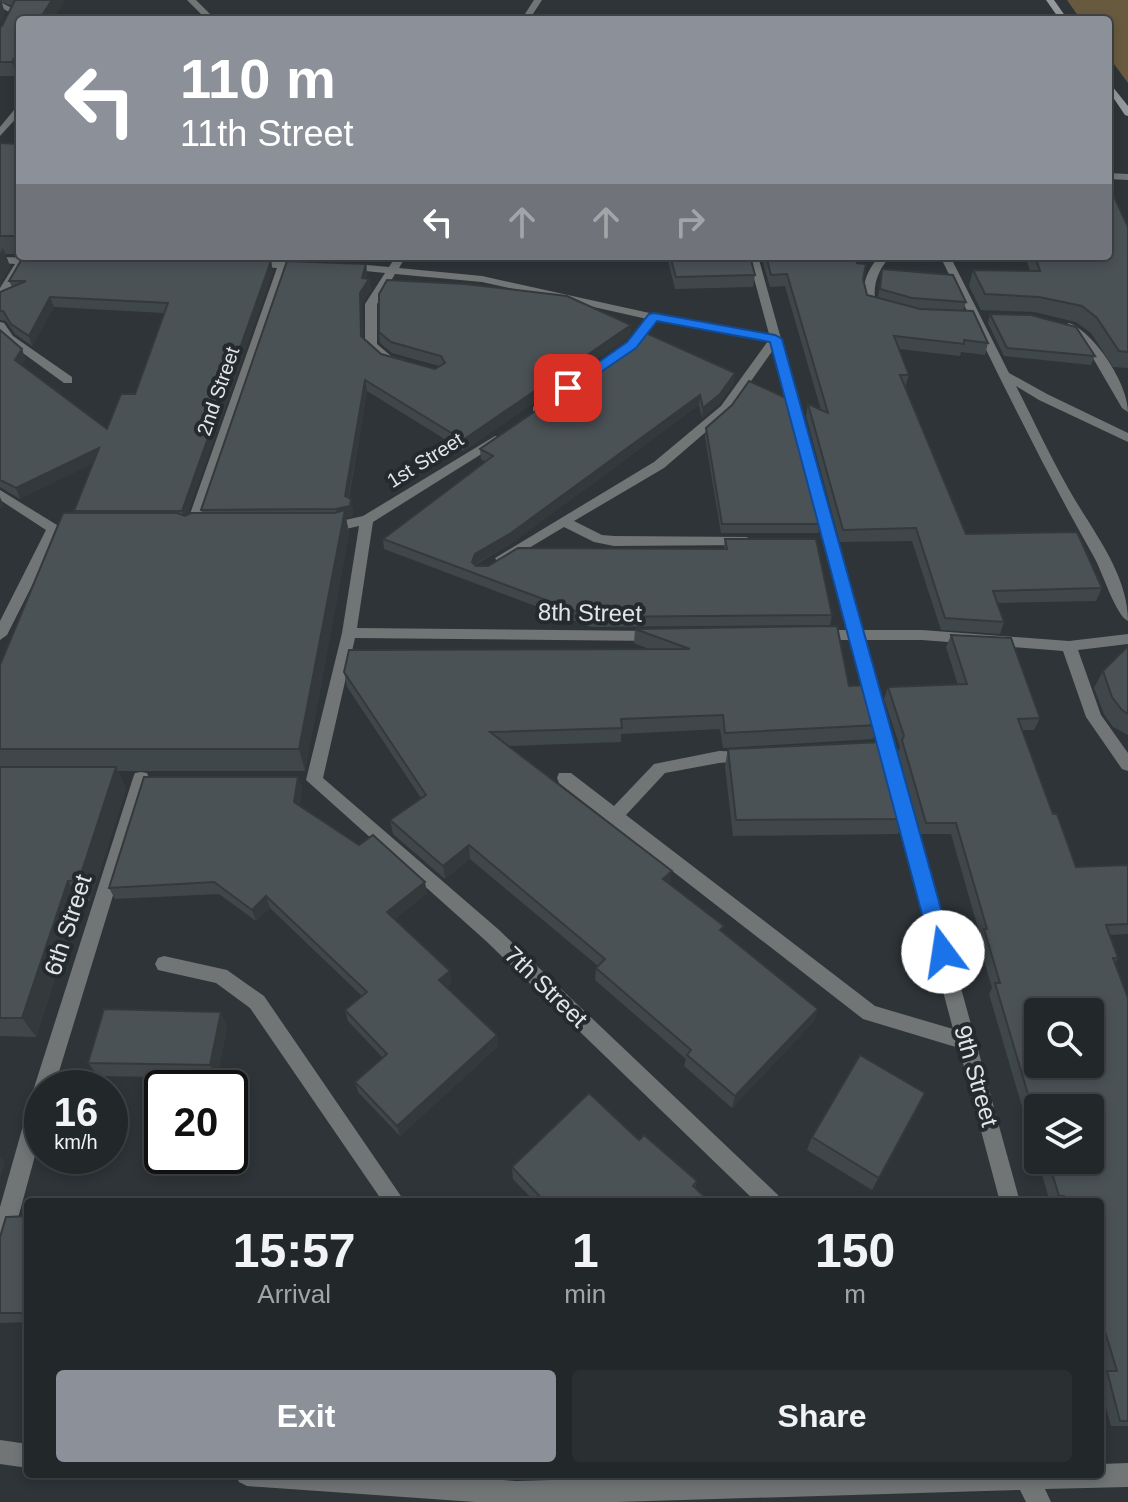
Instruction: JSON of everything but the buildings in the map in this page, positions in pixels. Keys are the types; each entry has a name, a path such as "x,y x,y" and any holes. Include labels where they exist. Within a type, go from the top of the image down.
{"street":[{"path":"1112,90 1128,113"}],"lane":[{"path":"191,0 208,16"},
{"path":"0,4 14,11 0,38"},
{"path":"0,133 16,114"},
{"path":"0,260 53,261"},
{"path":"0,297 22,260"},
{"path":"399,260 371,304 371,345 387,359 412,366"},
{"name":"9th Street","path":"754,260 822,541 858,633 881,748 1009,1198"},
{"path":"881,260 875,265 867,290 870,302 894,311"},
{"path":"947,260 982,316 1059,484 1108,569 1128,616"},
{"path":"237,264 323,265"},
{"name":"2nd Street","path":"191,531 283,265"},
{"path":"336,265 482,279 654,317 775,339 725,409 659,465 495,562"},
{"path":"961,315 982,316"},
{"path":"530,415 632,345 654,317"},
{"path":"1058,323 1079,331 1128,408"},
{"path":"0,325 9,338 68,380"},
{"path":"1007,375 1043,397 1128,438"},
{"name":"1st Street","path":"367,520 505,433"},
{"path":"0,494 54,529 100,530"},
{"path":"306,529 338,528 367,520 349,633"},
{"path":"564,522 599,539 614,541 754,542"},
{"path":"0,635 54,529"},
{"name":"8th Street","path":"349,633 669,636"},
{"name":"7th Street","path":"349,633 306,780 492,935 767,1198"},
{"path":"806,635 858,633 1069,646 1128,639"},
{"path":"1069,646 1094,717 1128,765"},
{"path":"615,816 660,768 719,757 767,755"},
{"name":"6th Street","path":"50,1070 141,778"},
{"path":"565,778 870,1013 965,1041"},
{"path":"164,964 220,976 257,1002 392,1198"},
{"name":"6th Street","path":"0,1244 24,1159"},
{"path":"0,1452 24,1455"},
{"path":"1104,1475 1128,1475"},
{"path":"368,1478 458,1481 517,1498 960,1478"},
{"path":"1027,1478 1039,1502"}],"shaded area":[{"path":"1067,0 1128,0 1128,83 1112,61 1112,16 1078,16"}],"route":[{"path":"568,388 632,345 654,317 775,339 943,952"}]}
